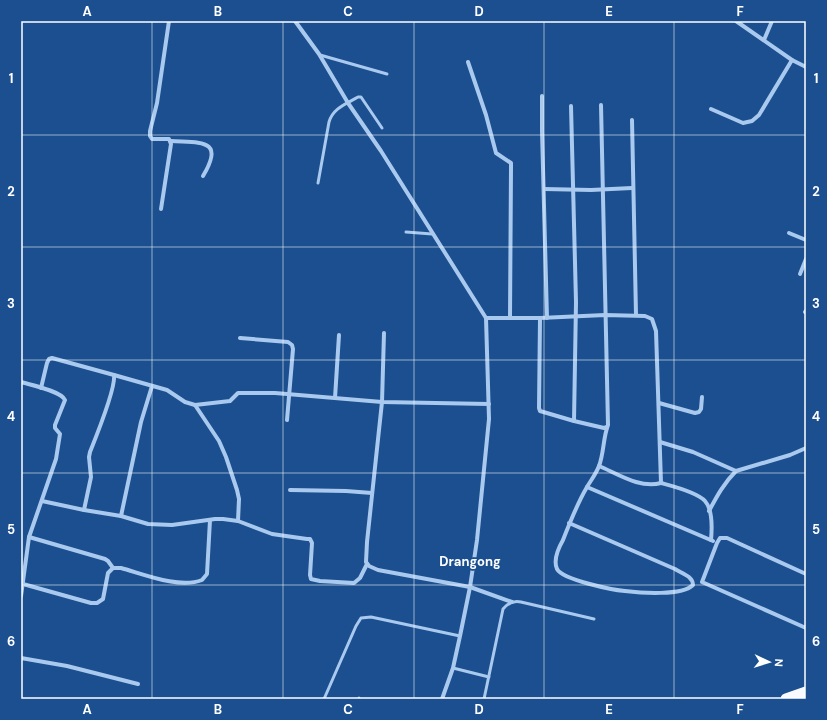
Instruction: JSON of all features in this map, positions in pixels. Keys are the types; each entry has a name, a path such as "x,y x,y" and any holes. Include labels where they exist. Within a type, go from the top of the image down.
{"highway":[{"path":"786,699 806,692"}],"street":[{"path":"169,21 157,103 150,136 152,139 169,139 171,141 202,143 209,146 211,150 211,160 203,176"},
{"path":"295,21 319,54 348,103 381,151 486,318 489,404 487,446 477,540 470,587 453,668 442,699"},
{"path":"736,21 792,60 806,67"},
{"path":"764,40 772,21"},
{"path":"711,109 743,123 752,121 759,115 792,60"},
{"path":"468,62 486,115 496,153 510,163 511,167 510,318"},
{"path":"542,96 547,318"},
{"path":"601,105 608,420 599,466 569,523 558,550 556,563 557,569 564,574 600,587 648,593 664,593 690,588 693,585 691,578"},
{"path":"571,106 575,316 574,422"},
{"path":"632,120 632,188 636,316"},
{"path":"161,209 172,144 171,141"},
{"path":"544,189 573,190 632,188"},
{"path":"789,233 806,240"},
{"path":"800,274 806,259"},
{"path":"486,318 547,318 605,315 645,316 652,319 656,331 661,483"},
{"path":"540,318 539,408 541,411 574,422 604,428 607,427"},
{"path":"42,501 121,516 138,522 159,525 172,525 219,519 238,521 272,534 310,539 312,544 311,579 354,583 360,578 367,564 367,542 382,402 384,332"},
{"path":"335,398 339,335"},
{"path":"240,338 288,342 292,345 293,349 286,420"},
{"path":"41,388 46,363 52,358 167,390 185,402 195,405 230,401 238,393 288,394 382,402 489,404"},
{"path":"84,510 91,477 90,452 108,402 115,379 114,375"},
{"path":"21,382 63,396 65,400 55,425 55,428 60,434 56,459 29,537 21,596"},
{"path":"121,516 140,422 152,386"},
{"path":"659,403 695,413 699,412 701,409 702,397"},
{"path":"195,405 219,441 226,456 238,495 238,521"},
{"path":"660,442 693,452 736,471"},
{"path":"709,511 725,484 736,471 783,457 806,448"},
{"path":"599,466 640,483 654,485 661,483 692,493 704,500 712,522 711,540"},
{"path":"587,487 717,543"},
{"path":"290,490 346,490 372,493"},
{"path":"23,584 92,603 97,603 103,599 108,573 113,568 121,568 172,581 186,582 202,580 207,574 210,520"},
{"path":"569,523 806,628"},
{"path":"29,537 105,559 113,568"},
{"path":"702,582 720,538 727,538 806,574"},
{"path":"367,564 378,570 470,587 512,602"},
{"path":"21,658 67,666 138,684"}],"lane":[{"path":"319,54 387,74"},
{"path":"318,183 331,116 336,109 358,97 362,98 382,128"},
{"path":"406,232 432,234"},
{"path":"484,699 503,609 512,602 521,602 594,619"},
{"path":"324,699 356,626 361,618 371,617 460,636"},
{"path":"453,668 489,677"}],"district":[{"name":"Drangong","path":"470,561"}]}
